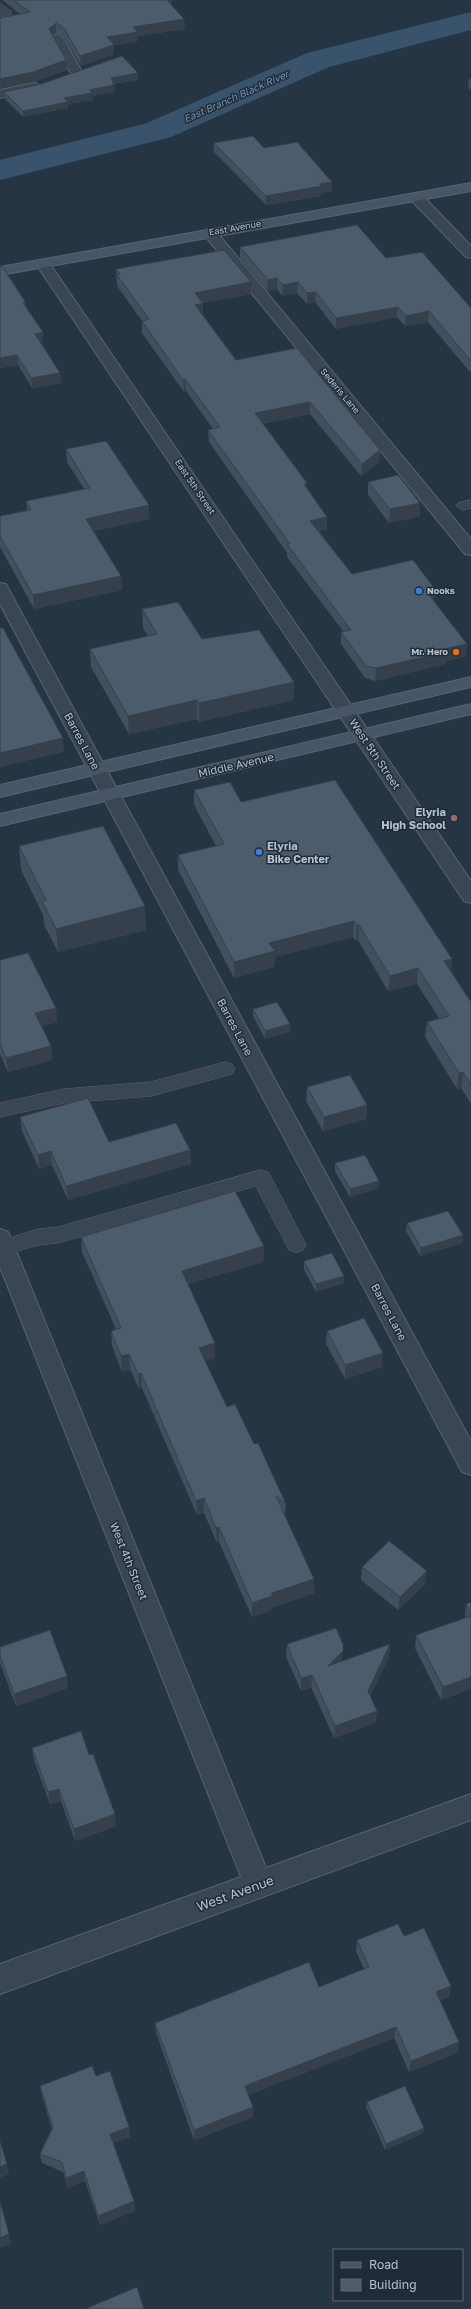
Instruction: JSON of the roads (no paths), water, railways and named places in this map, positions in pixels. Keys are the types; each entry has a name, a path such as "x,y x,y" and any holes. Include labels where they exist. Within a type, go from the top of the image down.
{"main road":[{"name":"East Avenue","path":"0,271 471,187"},
{"path":"0,791 471,682"},
{"name":"Middle Avenue","path":"0,820 471,709"}],"street":[{"path":"57,38 76,72"},
{"path":"63,77 91,68"},
{"path":"0,94 44,83"},
{"path":"416,197 471,254"},
{"name":"Sederis Lane","path":"210,233 471,550"},
{"name":"East 5th Street","path":"42,264 346,712"},
{"name":"Barres Lane","path":"0,588 471,1466"},
{"name":"West 5th Street","path":"346,712 471,896"},
{"name":"West 4th Street","path":"2,1242 258,1885"},
{"name":"West Avenue","path":"0,1979 471,1807"}],"lane":[{"path":"0,6 7,13 0,14"},
{"path":"0,1110 34,1101 64,1096 151,1089 226,1069"},
{"path":"2,1242 58,1234 261,1177 296,1245"}],"waterway":[{"name":"East Branch Black River","path":"0,170 159,130 318,60 471,21"}],"place":[{"name":"Nooks","path":"419,591"},
{"name":"Mr. Hero","path":"456,652"},
{"name":"Elyria High School","path":"454,818"},
{"name":"Elyria Bike Center","path":"259,852"}]}
